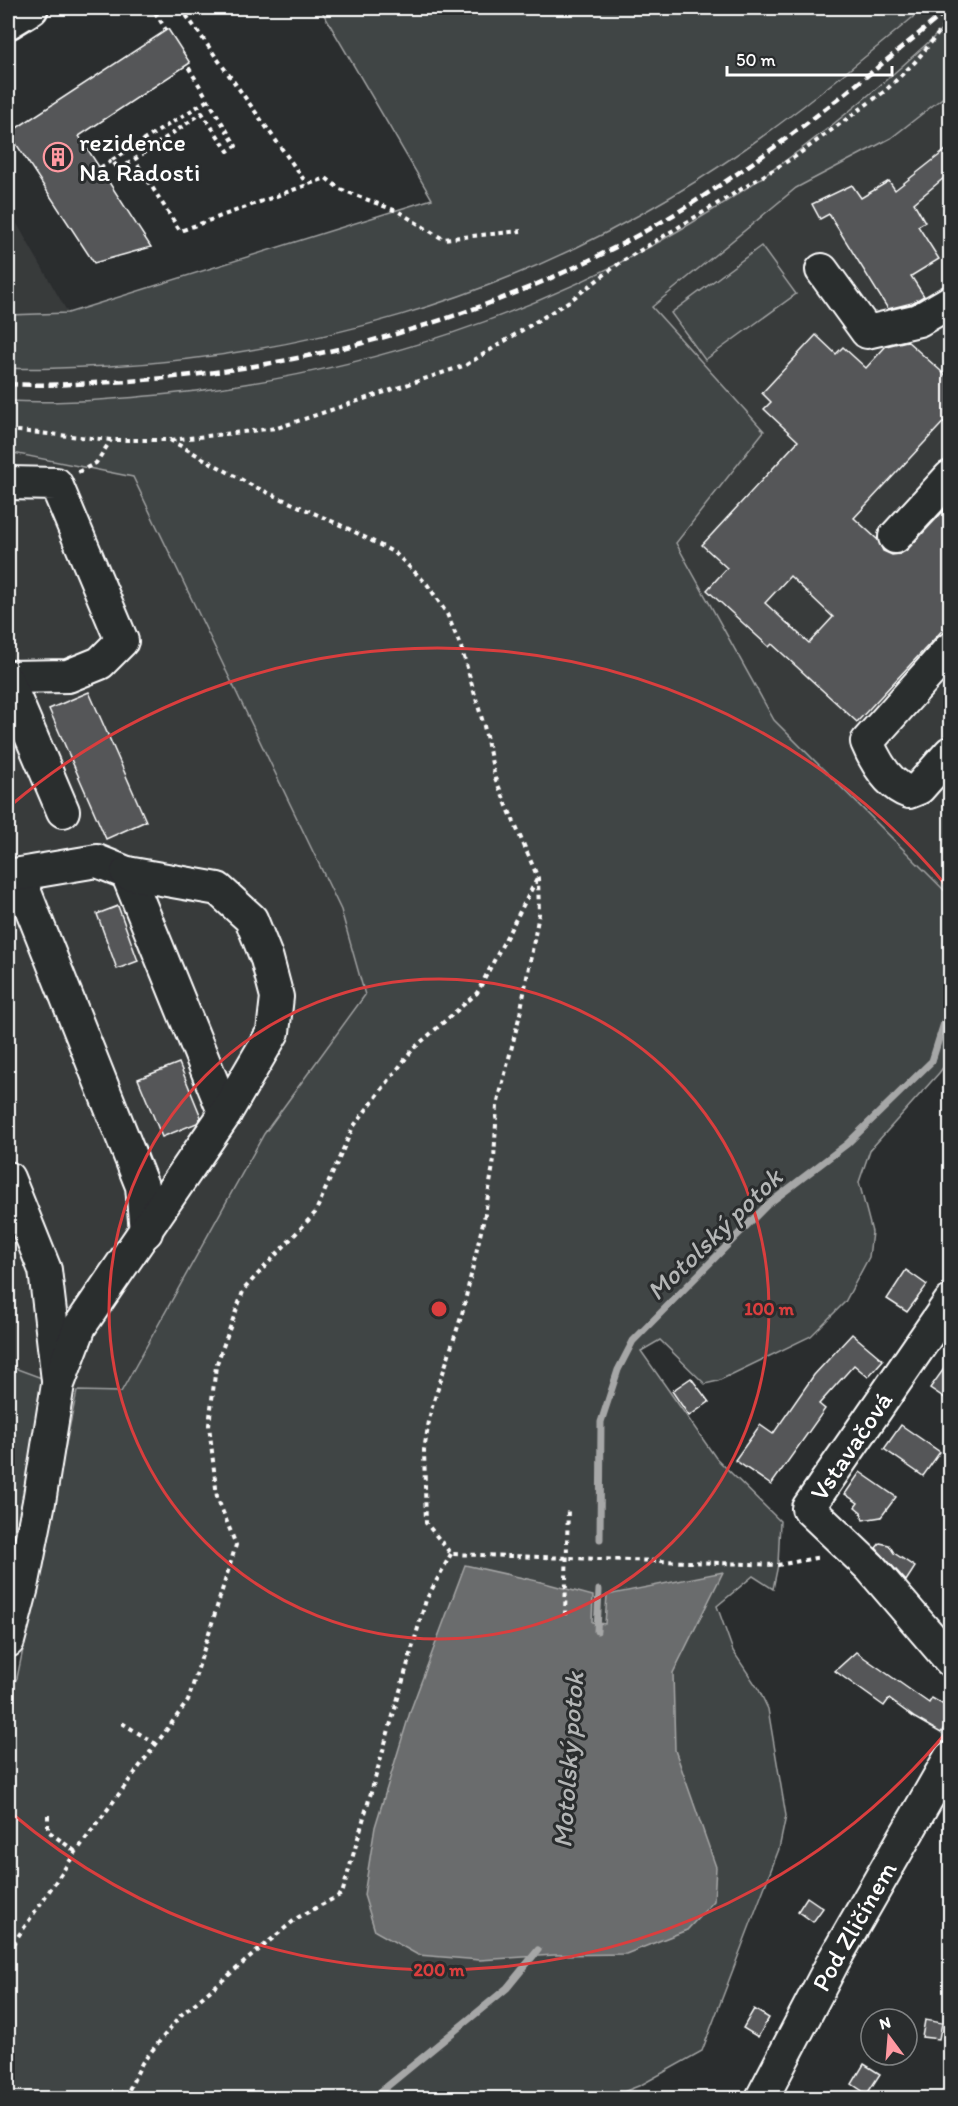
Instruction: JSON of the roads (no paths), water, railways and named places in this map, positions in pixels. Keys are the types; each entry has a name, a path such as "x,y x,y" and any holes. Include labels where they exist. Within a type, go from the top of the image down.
{"main road":[{"path":"8,22 31,8"}],"street":[{"path":"822,270 867,332 919,320 951,302"},
{"path":"895,537 951,477"},
{"path":"8,483 56,484 122,641 100,663 68,676 8,677"},
{"path":"951,649 867,742 874,758 898,789 909,792 919,788 951,753"},
{"path":"8,682 63,811"},
{"path":"8,1641 37,1513 58,1384 80,1326 146,1232 225,1114 273,1032 277,997 267,959 251,919 218,889 127,873 97,861 13,875 142,1186 146,1232"},
{"path":"127,873 225,1114"},
{"path":"8,1178 45,1270 58,1384"},
{"name":"Vstavačová","path":"951,1302 808,1508 870,1567 951,1660"},
{"name":"Pod Zličínem","path":"762,2098 834,1960 951,1758"}],"water":[{"path":"465,1565 593,1596 592,1622 605,1624 607,1595 723,1572 673,1673 675,1750 716,1867 714,1901 687,1930 626,1954 554,1955 480,1960 418,1955 375,1931 364,1895 375,1827 411,1709"}],"waterway":[{"name":"Motolský potok","path":"600,1539 601,1422 618,1370 633,1341 767,1205 847,1144 932,1061 950,1004"},
{"name":"Motolský potok","path":"597,1631 599,1590"},
{"name":"Motolský potok","path":"373,2098 507,1988 538,1950"}],"railway":[{"path":"8,384 112,382 186,376 261,365 335,350 480,307 618,246 683,209 787,138 950,8"}],"place":[{"name":"rezidence Na Radosti","path":"58,157"}]}
